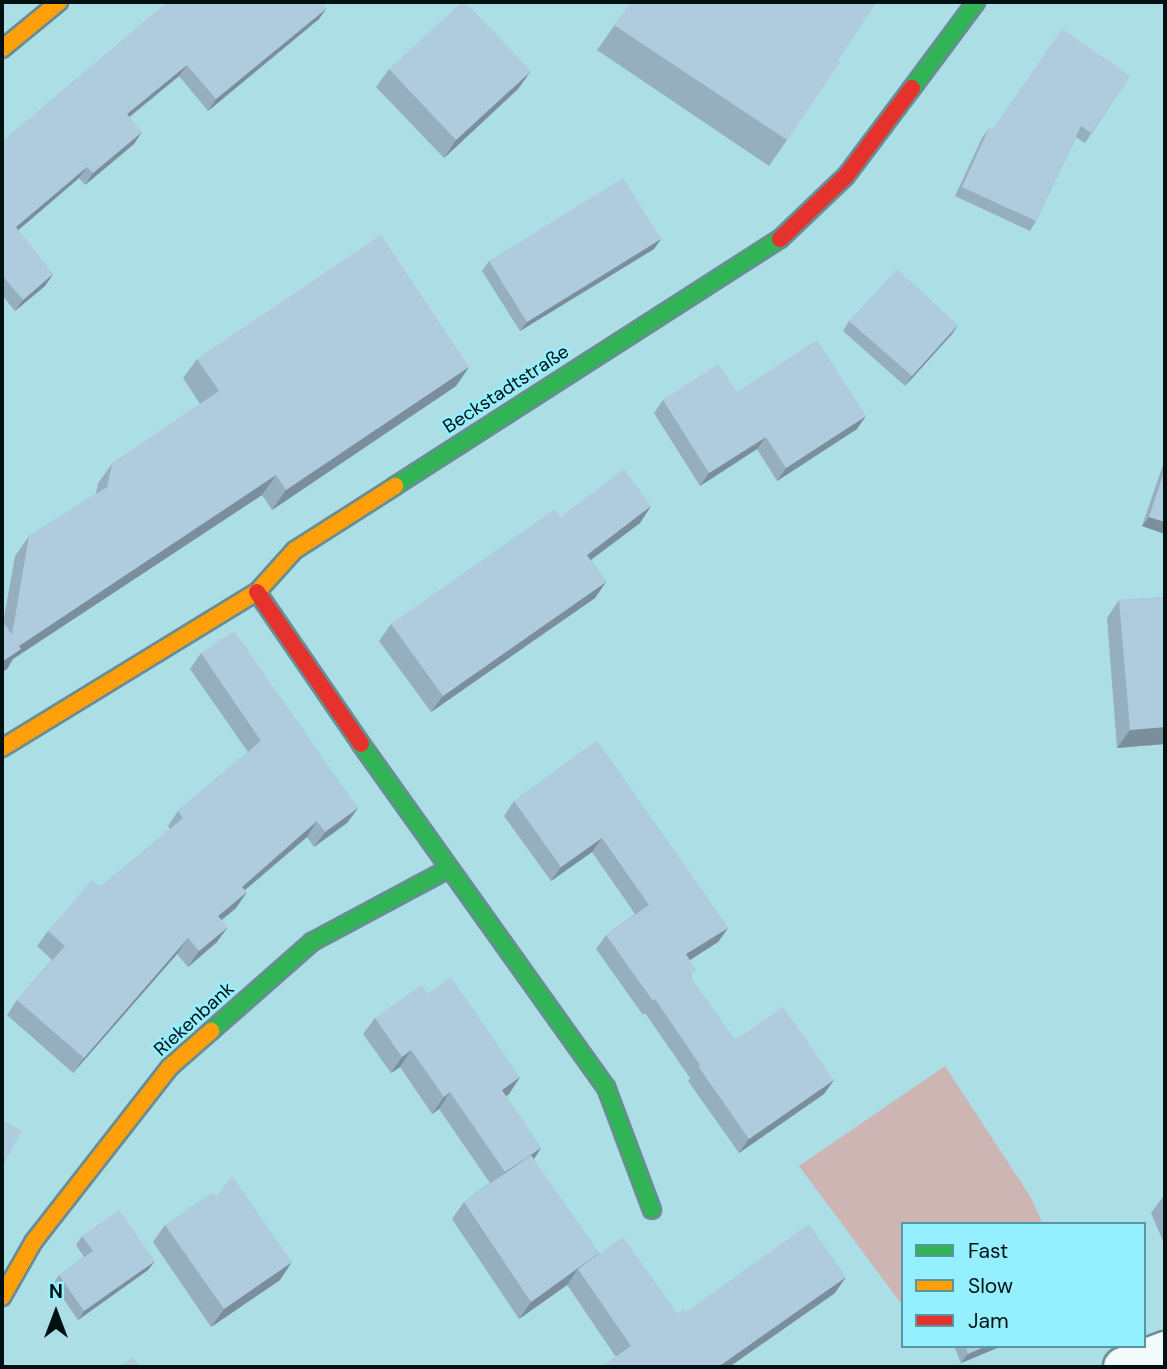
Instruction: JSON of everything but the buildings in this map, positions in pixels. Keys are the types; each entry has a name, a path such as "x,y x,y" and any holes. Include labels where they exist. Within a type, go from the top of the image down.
{"street":[{"path":"2,49 59,2"},
{"name":"Beckstadtstraße","path":"2,748 257,593 295,550 784,236 846,176 976,2"},
{"path":"257,593 448,869 606,1087 652,1210"},
{"name":"Riekenbank","path":"2,1297 34,1241 170,1067 312,942 448,869"},
{"path":"1123,1367 1165,1351"}],"shaded area":[{"path":"945,1066 1030,1196 1042,1222 901,1222 901,1303 799,1166"}],"traffic: fast":[{"path":"912,88 976,2"},
{"path":"395,486 780,239"},
{"path":"361,744 606,1087 652,1210"},
{"path":"211,1031 312,942 448,869"}],"traffic: slow":[{"path":"2,49 59,2"},
{"path":"2,748 257,592 295,550 395,486"},
{"path":"2,1297 34,1241 170,1067 211,1031"}],"traffic: jam":[{"path":"780,239 846,176 912,88"},
{"path":"257,592 361,744"}]}
